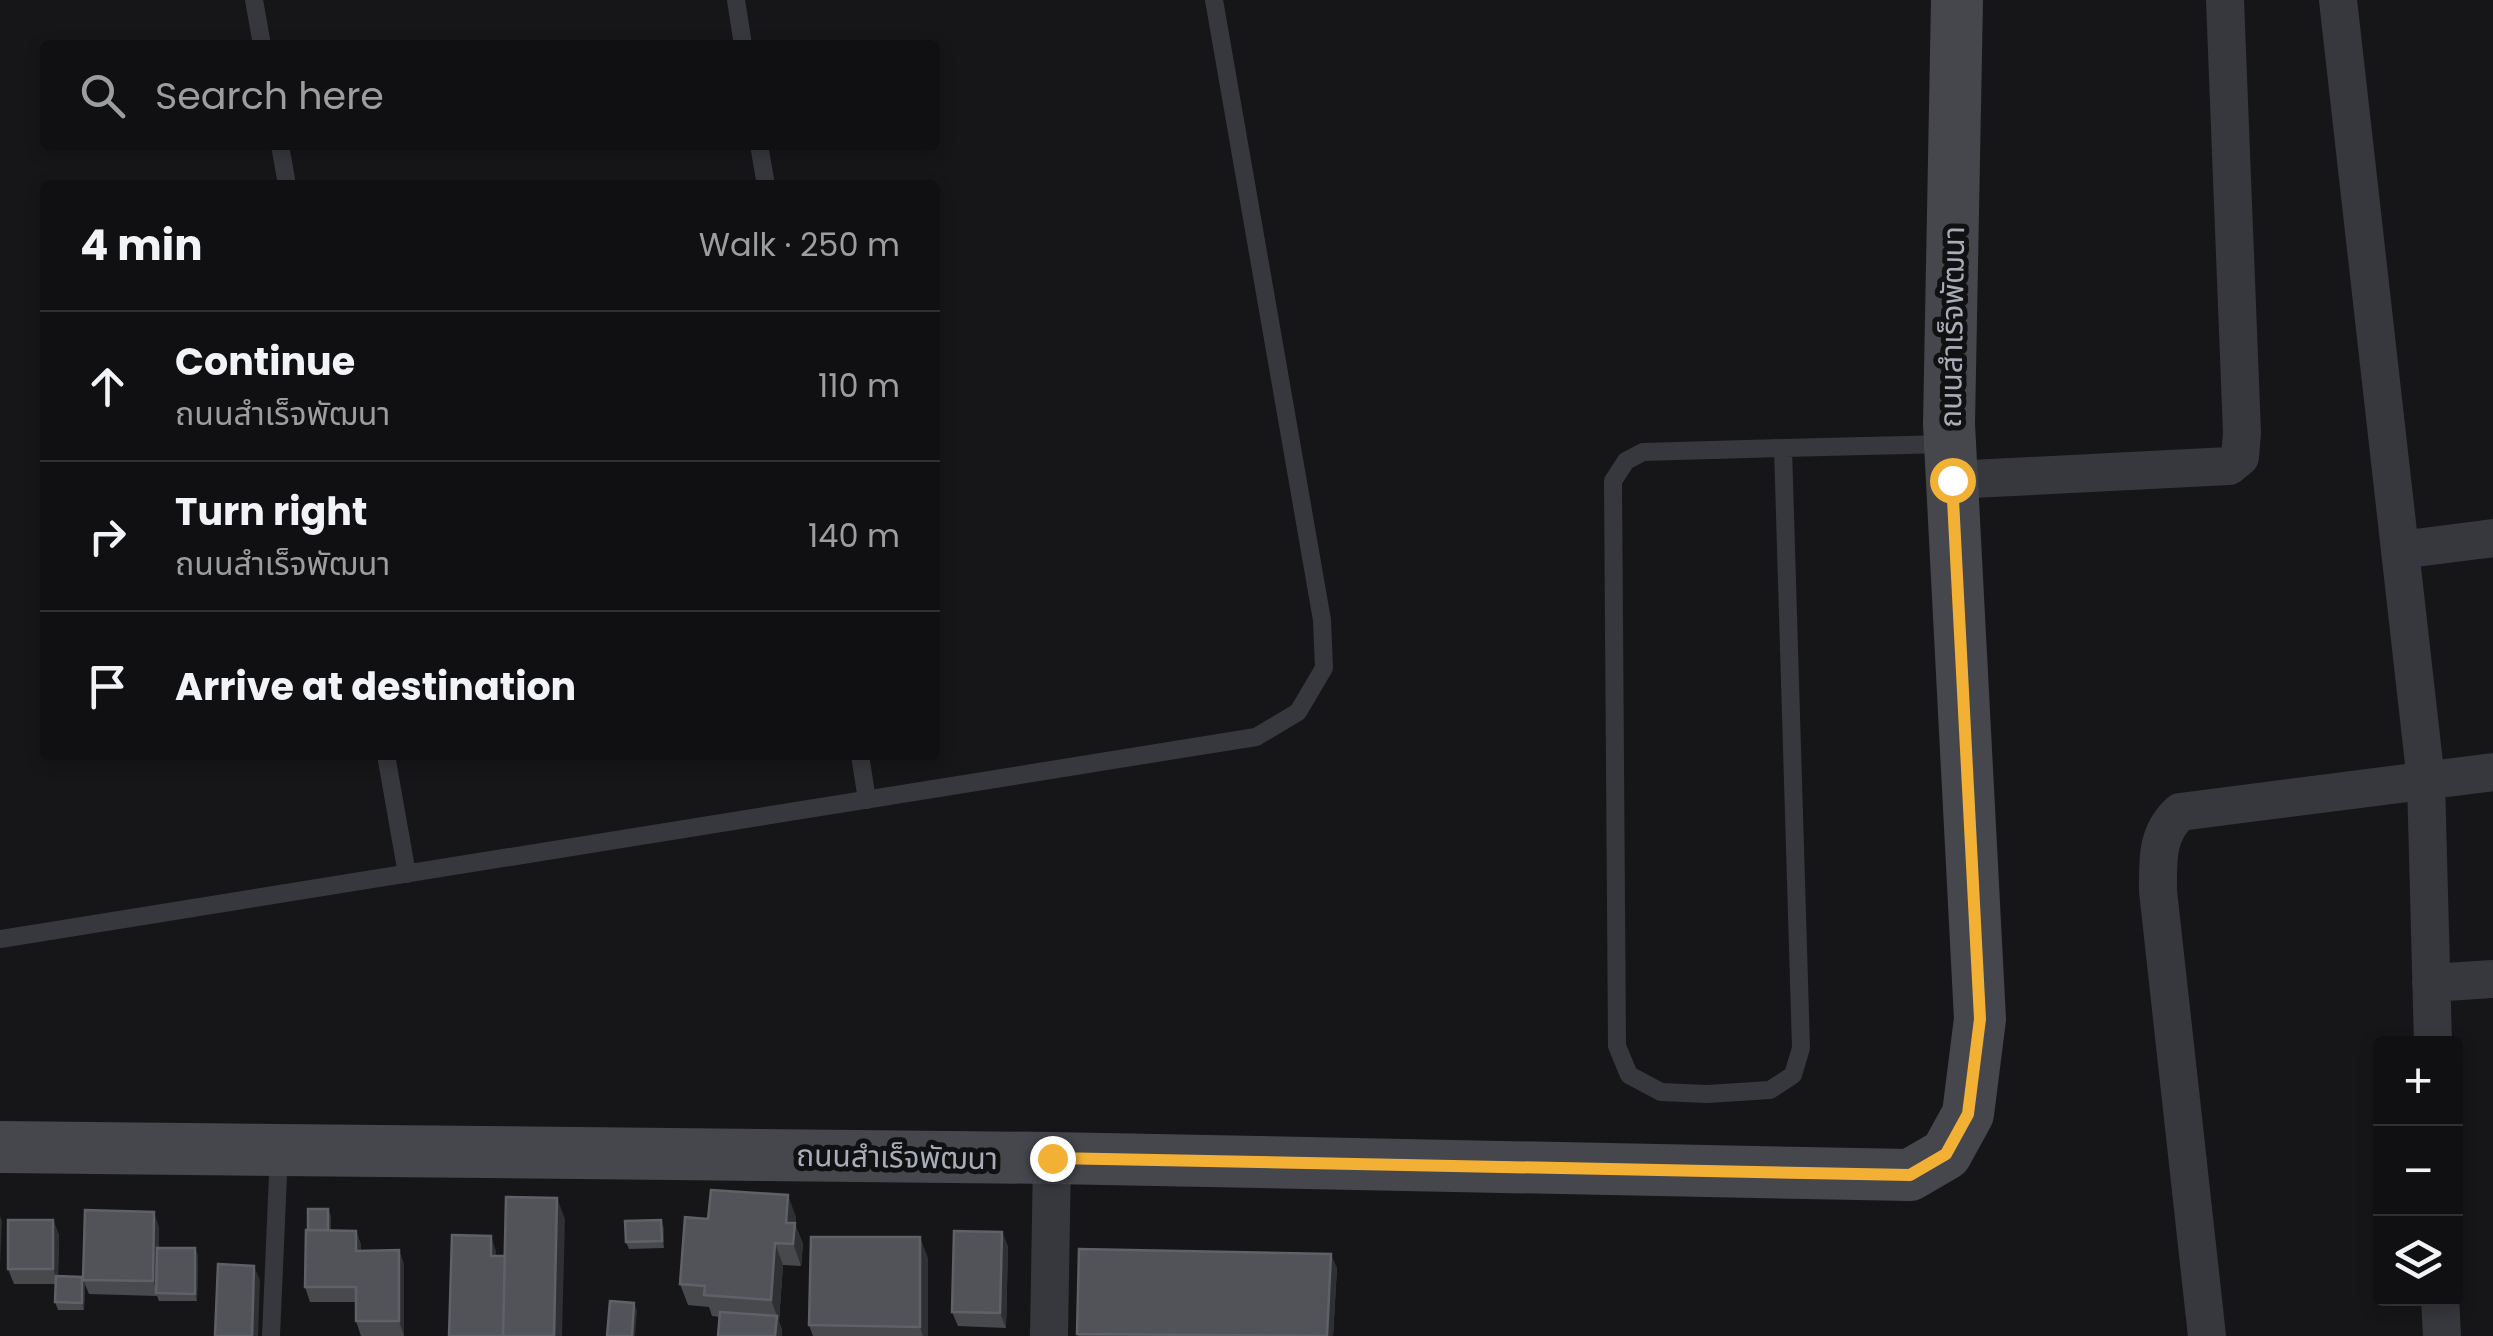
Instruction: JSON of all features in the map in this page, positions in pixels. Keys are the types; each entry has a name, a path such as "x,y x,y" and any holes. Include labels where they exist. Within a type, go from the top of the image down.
{"street":[{"name":"ถนนสำเร็จพัฒนา","path":"0,1147 1052,1158 1910,1175 1946,1154 1968,1114 1980,1019 1951,462 1957,0"},
{"path":"1951,462 2229,466 2240,457 2225,0"},
{"path":"2338,0 2426,781 2433,1036"},
{"path":"2400,550 2493,538"},
{"path":"2207,1336 2158,891 2158,850 2164,826 2180,812 2493,772"},
{"path":"2431,983 2493,979"},
{"path":"1049,1336 1052,1158"},
{"path":"2440,1306 2442,1336"}],"lane":[{"path":"254,0 261,40"},
{"path":"736,0 742,40"},
{"path":"0,939 1256,737 1298,712 1324,668 1322,620 1214,0"},
{"path":"281,150 286,180"},
{"path":"761,150 765,180"},
{"path":"1783,448 1800,1048 1794,1076 1770,1090 1661,1092 1629,1075 1617,1046 1614,481 1626,461 1643,452 1783,448 1951,462"},
{"path":"387,760 407,874"},
{"path":"861,760 867,800"},
{"path":"270,1336 279,1150"}],"building":[{"path":"711,1190 788,1195 786,1223 795,1223 793,1244 775,1243 771,1300 704,1295 705,1286 680,1284 685,1217 708,1219"},
{"path":"506,1197 557,1198 554,1336 503,1336"},
{"path":"308,1209 328,1209 328,1230 308,1230"},
{"path":"85,1210 154,1212 153,1281 83,1280"},
{"path":"8,1220 53,1220 53,1269 8,1269"},
{"path":"661,1220 662,1241 626,1242 625,1221"},
{"path":"306,1230 356,1231 356,1251 399,1250 399,1321 356,1321 356,1287 305,1287"},
{"path":"954,1231 1002,1232 1000,1313 952,1312"},
{"path":"452,1235 491,1236 491,1256 505,1256 503,1336 449,1336"},
{"path":"811,1237 920,1237 920,1327 809,1325"},
{"path":"157,1248 195,1248 195,1294 156,1293"},
{"path":"1079,1249 1331,1254 1327,1336 1077,1334"},
{"path":"218,1264 254,1266 252,1336 215,1336"},
{"path":"56,1276 82,1277 82,1303 55,1302"},
{"path":"610,1301 634,1303 632,1336 607,1336"},
{"path":"720,1312 777,1316 775,1336 718,1336"}],"route":[{"path":"1052,1158 1910,1175 1946,1154 1968,1114 1980,1019 1952,480"}]}
